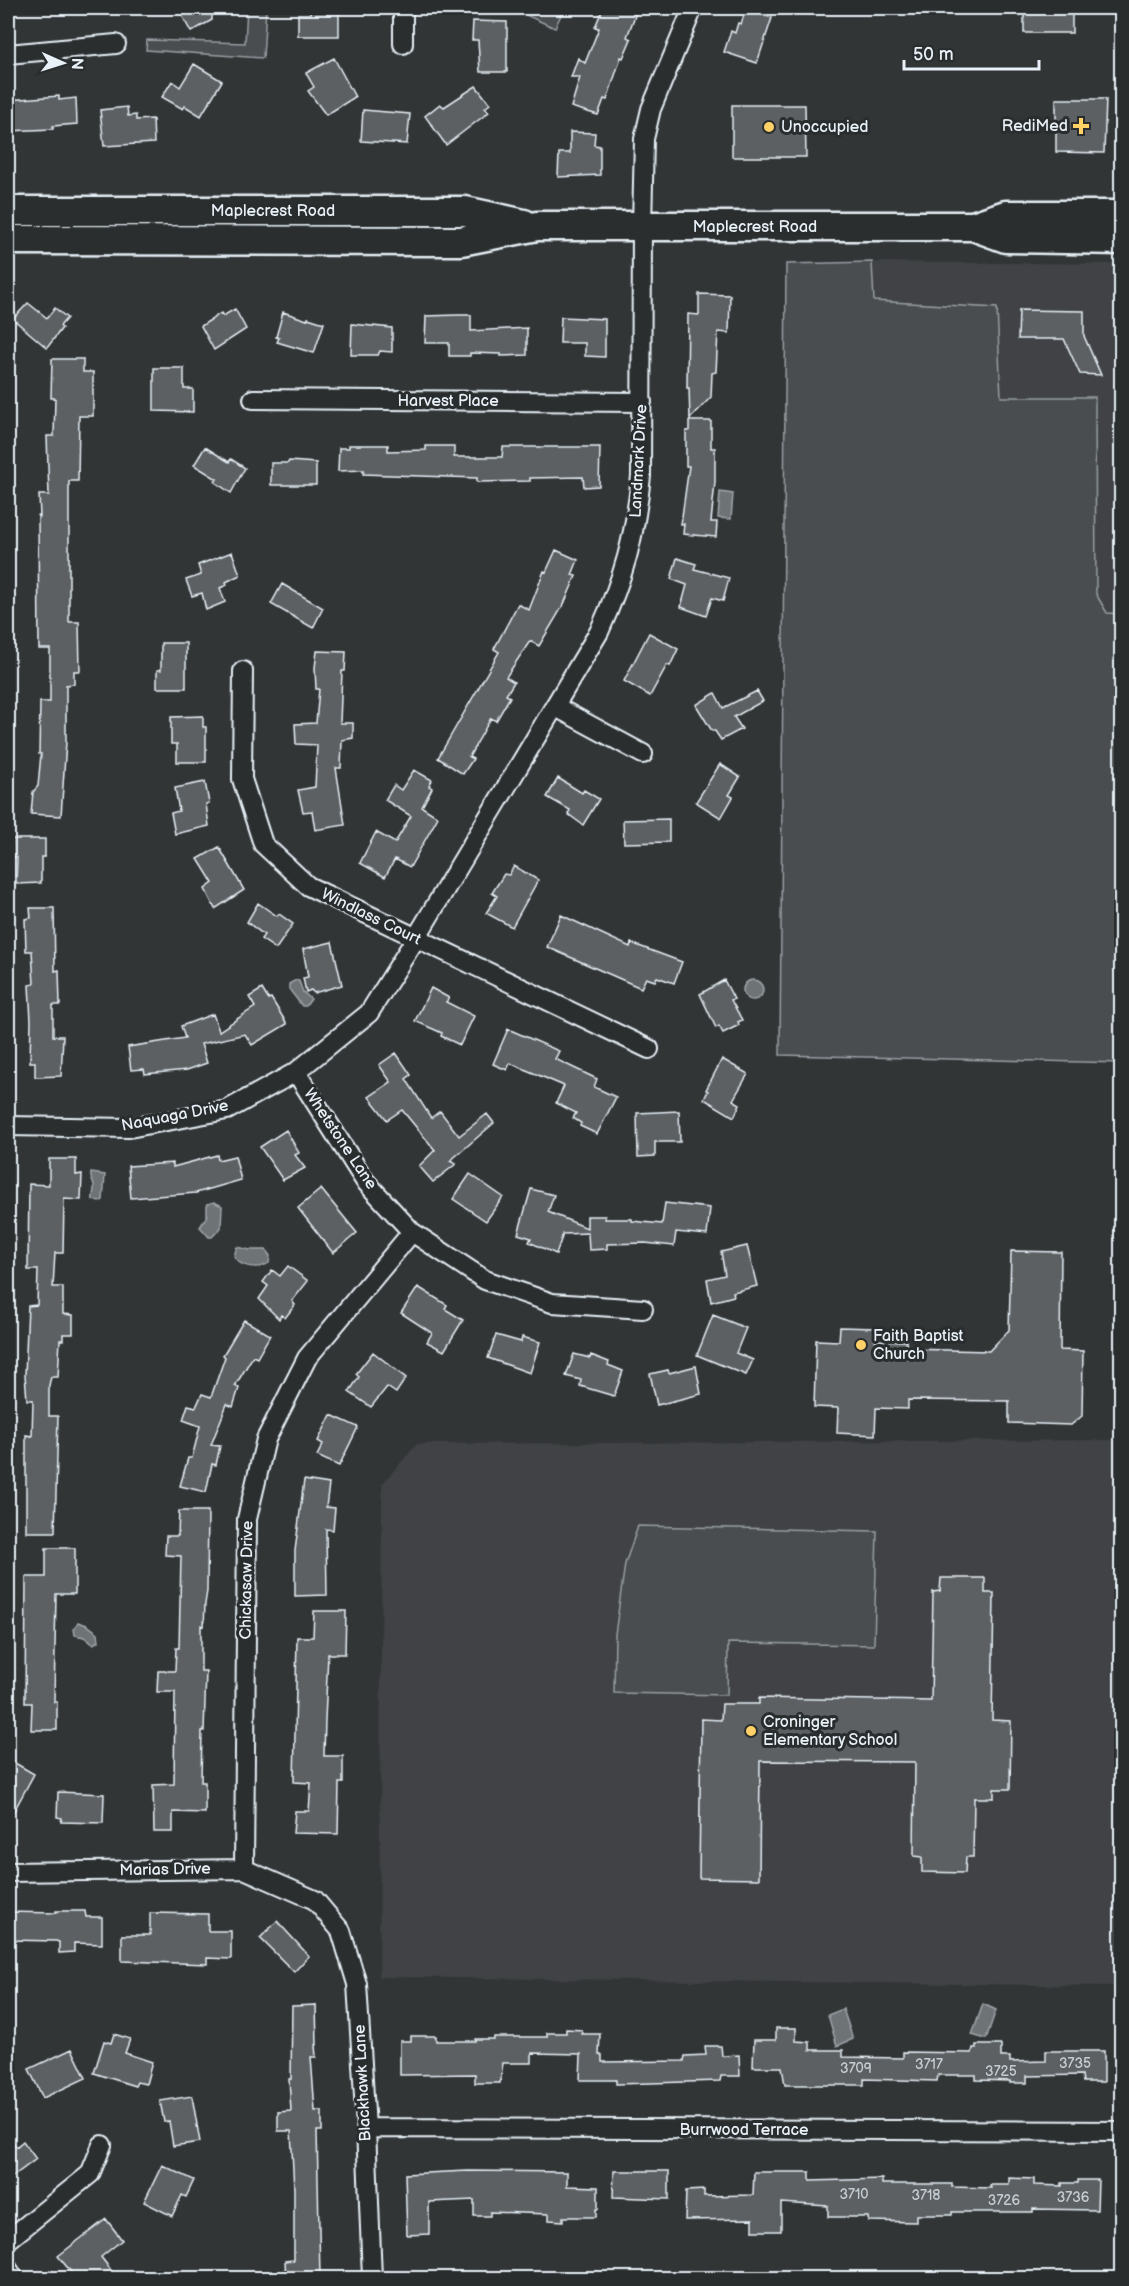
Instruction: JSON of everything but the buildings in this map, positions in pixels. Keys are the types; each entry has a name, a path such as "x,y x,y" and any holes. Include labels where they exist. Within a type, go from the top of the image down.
{"main road":[{"name":"Maplecrest Road","path":"8,211 465,212 537,226 973,226 1006,215 1122,215"},
{"name":"Maplecrest Road","path":"8,240 461,241 537,226"},
{"name":"Maplecrest Road","path":"973,226 1006,237 1122,240"}],"street":[{"path":"403,8 403,44"},
{"name":"Landmark Drive","path":"417,938 599,632 616,594 629,555 637,516 641,476 644,139 651,109 693,8"},
{"path":"8,54 116,44"},
{"name":"Harvest Place","path":"253,399 642,402"},
{"name":"Windlass Court","path":"243,671 242,780 263,844 308,886 649,1049"},
{"path":"556,707 643,754"},
{"name":"Naquaga Drive","path":"8,1126 129,1128 227,1110 296,1072 369,1012 417,938"},
{"name":"Whetstone Lane","path":"296,1072 365,1181 412,1233 485,1280 552,1303 643,1309"},
{"name":"Chickasaw Drive","path":"244,1869 247,1519 266,1439 307,1358 412,1233"},
{"name":"Marias Drive","path":"8,1872 244,1869 315,1900"},
{"name":"Blackhawk Lane","path":"315,1900 341,1931 357,1984 372,2278"},
{"name":"Burrwood Terrace","path":"366,2128 1122,2131"},
{"path":"8,2240 90,2174 102,2145"},
{"path":"8,2269 14,2278"}],"shaded area":[{"path":"247,8 266,8 263,58 146,50 147,40 245,43"},
{"path":"527,8 564,8 555,28 528,16"},
{"path":"872,262 1121,264 1121,614 1107,613 1096,594 1095,397 1001,397 997,308 873,301"},
{"path":"872,262 874,301 997,308 1001,397 1095,397 1096,594 1107,613 1122,614 1121,1063 780,1055 786,264"},
{"path":"720,492 733,494 731,519 718,518"},
{"path":"296,980 299,981 303,992 311,999 306,1006 302,1006 289,989 289,984"},
{"path":"753,980 760,983 763,990 760,997 753,1000 746,997 743,990 746,983"},
{"path":"91,1173 105,1175 103,1200 99,1202 93,1200 94,1187"},
{"path":"214,1202 222,1206 221,1228 209,1237 200,1227 207,1216 207,1204"},
{"path":"237,1247 266,1250 270,1256 269,1263 260,1267 250,1267 241,1263 234,1256"},
{"name":"Croninger Elementary School","path":"1121,1440 1121,1986 379,1977 382,1484 417,1444"},
{"path":"638,1526 877,1531 874,1645 728,1643 727,1695 614,1693 615,1634 625,1564"},
{"path":"78,1622 98,1633 99,1641 93,1644 84,1637 75,1635 74,1629"},
{"path":"983,2004 996,2010 986,2039 972,2035"},
{"path":"843,2009 853,2039 837,2046 828,2015"}],"place":[{"name":"RediMed","path":"1081,126"},
{"name":"Unoccupied","path":"769,127"},
{"name":"Faith Baptist Church","path":"861,1345"},
{"name":"Croninger Elementary School","path":"751,1731"}]}
